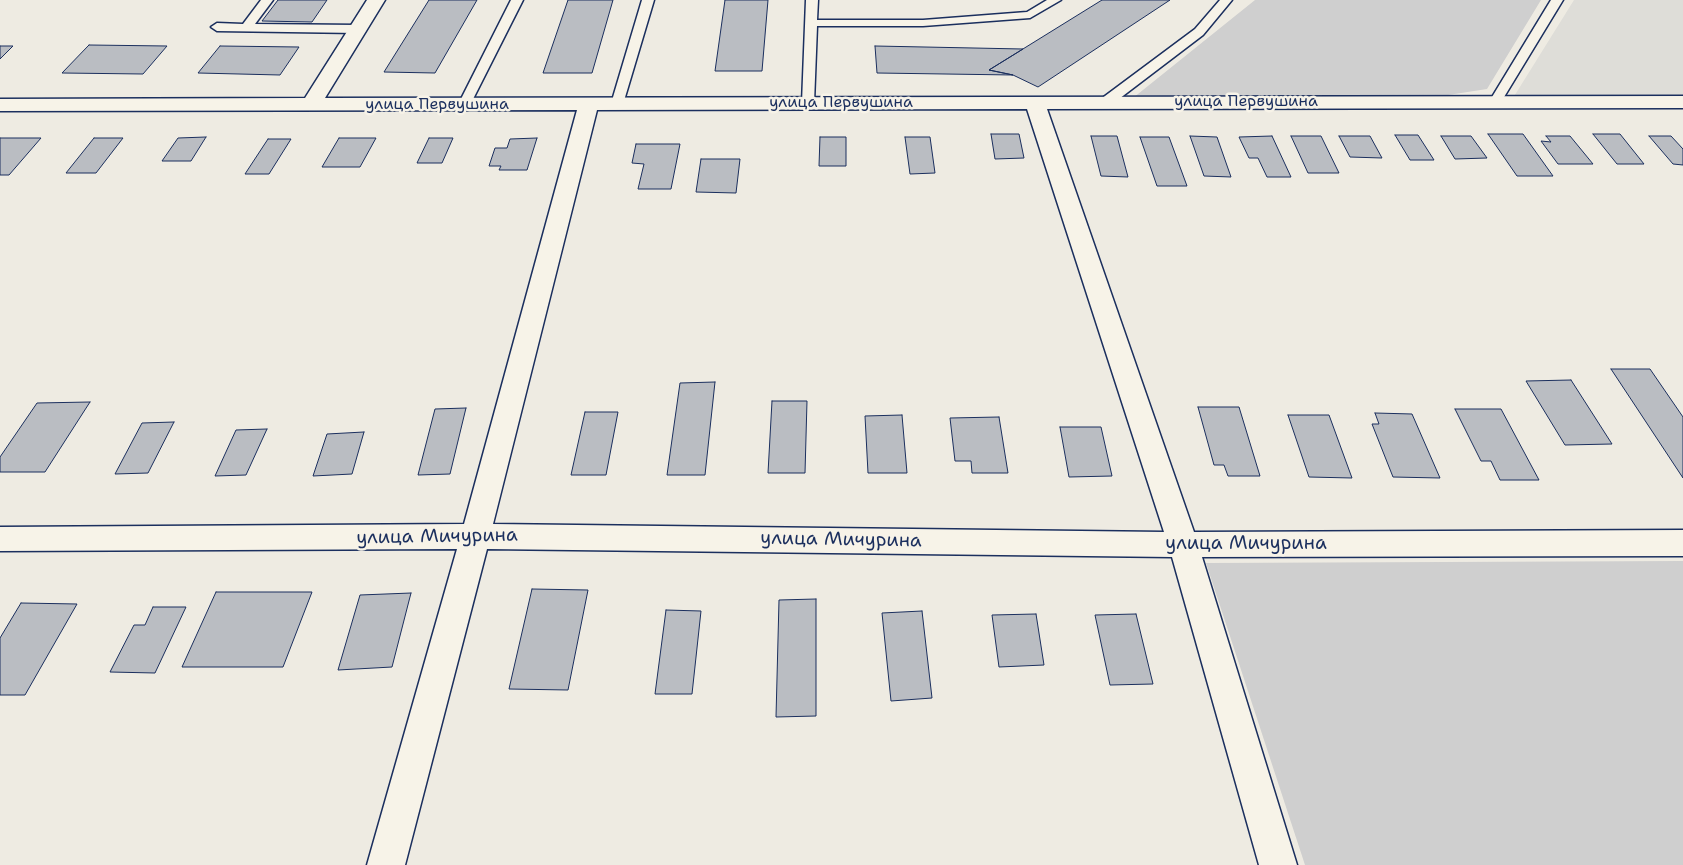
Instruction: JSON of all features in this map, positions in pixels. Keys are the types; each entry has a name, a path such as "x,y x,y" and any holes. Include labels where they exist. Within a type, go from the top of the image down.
{"street":[{"path":"311,105 376,0"},
{"name":"улица Первушина","path":"0,105 1683,102"},
{"path":"1035,103 1183,545 1278,865"},
{"path":"386,865 475,537 588,105"},
{"name":"улица Мичурина","path":"0,539 523,536 1183,545 1683,543"}],"lane":[{"path":"247,27 267,0"},
{"path":"464,105 517,0"},
{"path":"617,104 648,0"},
{"path":"808,103 812,0"},
{"path":"810,23 923,23 1030,15 1054,0"},
{"path":"1106,102 1199,32 1226,0"},
{"path":"1495,102 1557,0"},
{"path":"217,27 358,29"}],"shaded area":[{"path":"1255,0 1541,0 1487,89 1448,95 1133,98"},
{"path":"1574,0 1683,0 1683,98 1513,98"},
{"path":"1683,561 1683,865 1305,865 1206,563"}],"building":[{"path":"278,0 327,0 312,22 262,21"},
{"path":"429,0 477,0 435,73 384,72"},
{"path":"568,0 613,0 592,73 543,73"},
{"path":"725,0 768,0 762,71 715,71"},
{"path":"1102,0 1170,0 1038,87 1013,75 989,70"},
{"path":"89,45 167,46 143,74 62,73"},
{"path":"0,46 13,46 0,59"},
{"path":"220,46 299,47 280,75 198,73"},
{"path":"875,46 1023,49 989,70 1013,75 877,73"},
{"path":"991,134 1019,134 1024,158 995,159"},
{"path":"1488,134 1523,134 1553,176 1517,176"},
{"path":"1593,134 1620,134 1644,164 1617,164"},
{"path":"1395,135 1418,135 1434,160 1410,160"},
{"path":"1091,136 1117,136 1128,177 1101,176"},
{"path":"1190,136 1217,137 1231,177 1204,176"},
{"path":"1272,136 1291,177 1267,177 1258,158 1249,158 1239,137"},
{"path":"1291,136 1321,136 1339,173 1308,173"},
{"path":"1339,136 1370,136 1382,158 1350,157"},
{"path":"1441,136 1471,136 1487,158 1455,159"},
{"path":"1546,136 1570,136 1593,164 1558,164 1541,141 1551,142"},
{"path":"1649,136 1671,136 1683,149 1683,165 1673,164"},
{"path":"206,137 191,161 162,161 178,138"},
{"path":"820,137 846,137 846,166 819,166"},
{"path":"905,137 930,137 935,173 910,174"},
{"path":"1140,137 1169,137 1187,186 1157,186"},
{"path":"0,138 41,138 9,175 0,175"},
{"path":"94,138 123,138 96,173 66,173"},
{"path":"339,138 376,138 360,167 322,167"},
{"path":"429,138 453,138 442,163 417,163"},
{"path":"537,138 527,170 499,170 501,166 489,166 495,148 507,148 510,139"},
{"path":"268,139 291,139 269,174 245,174"},
{"path":"636,144 680,144 671,189 638,189 644,164 632,163"},
{"path":"701,159 740,159 736,193 696,192"},
{"path":"1611,369 1650,369 1683,417 1683,478"},
{"path":"1571,380 1612,444 1565,445 1526,381"},
{"path":"715,382 705,475 667,475 680,383"},
{"path":"772,401 807,401 805,473 768,473"},
{"path":"90,402 45,472 0,472 0,457 37,403"},
{"path":"1198,407 1239,407 1260,476 1228,476 1224,465 1214,465"},
{"path":"466,408 450,474 418,475 435,409"},
{"path":"1455,409 1501,409 1539,480 1500,480 1491,461 1481,461"},
{"path":"585,412 618,412 606,475 571,475"},
{"path":"1375,413 1412,414 1440,478 1393,477 1372,424 1379,424"},
{"path":"902,415 907,473 868,473 865,416"},
{"path":"1288,415 1329,415 1352,478 1309,477"},
{"path":"999,417 1008,473 972,473 971,461 955,461 950,418"},
{"path":"174,422 148,473 115,474 142,423"},
{"path":"1060,427 1101,427 1112,476 1069,477"},
{"path":"267,429 246,475 215,476 236,430"},
{"path":"364,432 352,474 313,476 327,434"},
{"path":"532,589 588,590 568,690 509,689"},
{"path":"216,592 312,592 283,667 182,667"},
{"path":"411,593 392,667 338,670 360,595"},
{"path":"816,599 816,716 776,717 779,600"},
{"path":"21,603 77,604 25,695 0,695 0,638"},
{"path":"153,607 186,607 155,673 110,672 134,625 145,625"},
{"path":"666,610 701,611 692,694 655,694"},
{"path":"922,611 932,698 891,701 882,613"},
{"path":"1036,614 1044,665 999,667 992,615"},
{"path":"1136,614 1153,684 1110,685 1095,615"}]}
